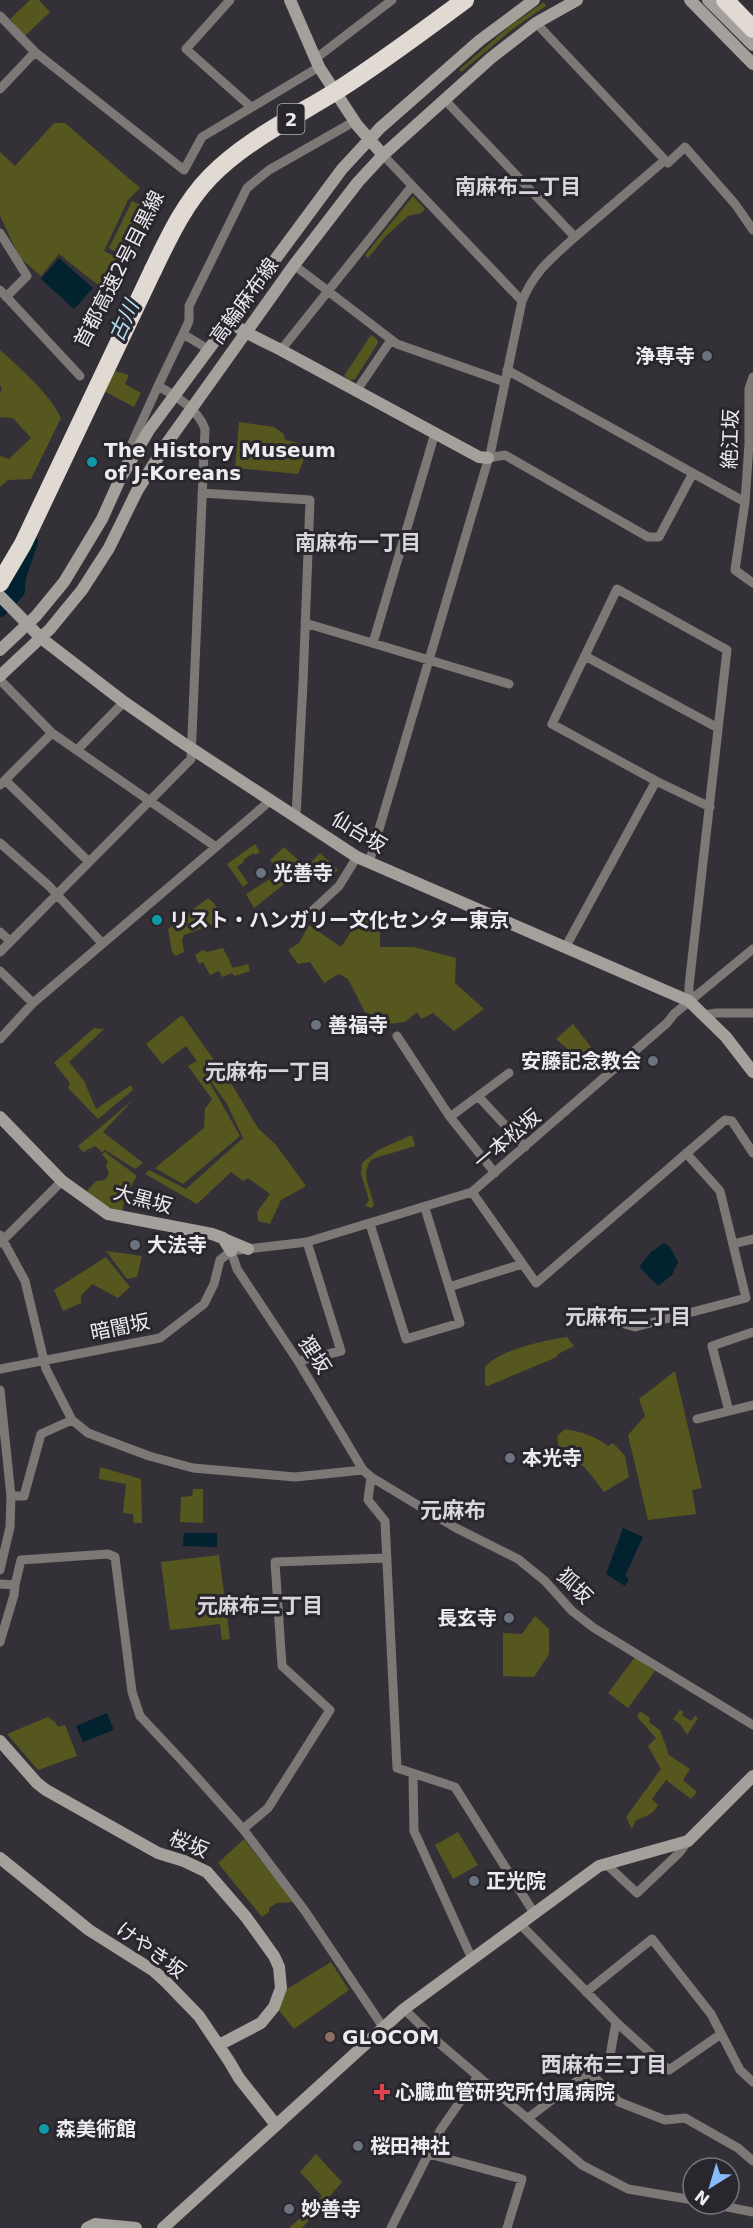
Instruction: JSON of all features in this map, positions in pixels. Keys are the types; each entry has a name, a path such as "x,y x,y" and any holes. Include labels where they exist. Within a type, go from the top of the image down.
{"highway":[{"name":"首都高速2号目黒線","path":"0,564 159,232 168,214 191,181 212,159 238,138 352,68 446,0"},
{"name":"首都高速2号目黒線","path":"0,583 23,544 169,237 194,196 219,168 246,147 358,78 465,0"},
{"path":"725,0 753,29"},
{"path":"741,0 753,13"}],"street":[{"path":"230,0 186,49 251,107"},
{"path":"290,0 317,63 355,120 383,155 522,301"},
{"path":"0,16 35,52 184,170 202,136 317,63 392,0"},
{"name":"高輪麻布線","path":"0,650 55,594 102,519 120,479 149,430 331,183 369,138 479,41 534,0"},
{"path":"690,0 753,64"},
{"path":"708,0 753,45"},
{"name":"高輪麻布線","path":"0,678 41,638 69,606 96,569 151,468 190,408 348,194 383,155 444,99 536,23 569,2"},
{"path":"536,23 668,163 685,147 735,204 753,230"},
{"path":"0,89 35,52"},
{"path":"444,99 574,237"},
{"path":"120,479 132,441 189,321 189,306 247,188 269,170 355,120"},
{"path":"311,912 363,860 430,660 488,458 522,301 530,282 540,269 574,237 665,160"},
{"path":"281,350 412,186"},
{"path":"0,233 27,276 3,293 80,376"},
{"path":"294,265 397,344 505,382"},
{"path":"229,321 245,332 479,457 505,455 648,537 659,537 693,473"},
{"path":"183,334 208,349"},
{"path":"357,390 392,340"},
{"path":"507,370 745,502"},
{"name":"絶江坂","path":"753,377 749,389 745,502 735,570 753,584"},
{"path":"0,952 191,759 205,429 202,421 190,408 158,386"},
{"path":"373,643 435,433"},
{"path":"202,493 310,500 296,816"},
{"path":"689,1001 727,650 617,588 552,724 656,781 710,807"},
{"name":"仙台坂","path":"3,599 41,638 124,702 363,860 689,1001 726,1037 753,1072"},
{"path":"305,623 509,684"},
{"path":"585,656 718,728"},
{"path":"0,678 52,733 216,847"},
{"path":"77,750 124,702"},
{"path":"52,733 3,782 89,862"},
{"path":"565,948 656,781"},
{"path":"0,1040 33,1003 271,800"},
{"path":"0,843 57,894 102,943"},
{"path":"0,858 8,850"},
{"path":"0,932 10,941"},
{"name":"一本松坂","path":"231,1251 307,1242 472,1192 625,1060 689,1001 753,949"},
{"path":"0,970 33,1003"},
{"path":"705,1015 753,1013"},
{"path":"397,1036 450,1117 495,1173"},
{"path":"450,1117 509,1072"},
{"path":"478,1096 525,1147"},
{"name":"大黒坂","path":"0,1117 62,1181 108,1214 212,1234 248,1249"},
{"path":"472,1192 536,1283 725,1120 732,1121 753,1153"},
{"path":"618,1317 625,1324 635,1327 746,1298 720,1191 686,1154"},
{"path":"62,1181 1,1239 25,1281 46,1369 72,1420 88,1433 149,1456 194,1468 295,1478 363,1470"},
{"path":"370,1224 406,1339 460,1323 425,1208"},
{"path":"223,1238 231,1251"},
{"path":"733,1244 753,1239"},
{"path":"298,1361 341,1351 307,1242"},
{"name":"暗闇坂","path":"0,1369 145,1342 162,1336 204,1304 214,1284 220,1260 231,1251"},
{"name":"狸坂","path":"231,1251 237,1269 298,1361 363,1470 371,1478"},
{"path":"449,1287 522,1264"},
{"path":"729,1411 712,1346 753,1332"},
{"path":"0,1390 10,1527 0,1570"},
{"path":"697,1419 753,1405"},
{"path":"7,1488 24,1496 41,1434 72,1420"},
{"path":"371,1478 368,1500 386,1521 397,1768 455,1787 534,1913"},
{"name":"狐坂","path":"371,1478 435,1517 518,1559 545,1581 572,1611 594,1628 753,1725"},
{"path":"0,1642 14,1596 21,1560 108,1554 116,1557 132,1692 140,1716 243,1829 304,1911 383,2027"},
{"path":"243,1829 268,1808 330,1710 282,1666 275,1562 387,1558"},
{"path":"0,1584 15,1586"},
{"name":"桜坂","path":"0,1741 46,1790 158,1853 184,1861 207,1872 261,1937 279,1966 281,1988 279,1998 261,2023 219,2045"},
{"path":"413,1774 414,1831 472,1959"},
{"path":"606,1864 637,1893 753,1776"},
{"path":"162,2228 404,2009 592,1870 688,1841"},
{"name":"けやき坂","path":"0,1858 89,1930 154,1971 199,2016 239,2078 276,2125"},
{"path":"520,1924 616,2022 669,2070 722,2034"},
{"path":"586,1992 652,1939 711,2014 740,2070 753,2082"},
{"path":"404,2009 582,2165 628,2189 681,2198"},
{"path":"528,2118 610,2056 616,2022"},
{"path":"589,2072 619,2102 665,2120 685,2118 752,2158"},
{"path":"391,2228 441,2129 478,2076"},
{"path":"429,2154 522,2179 507,2228"},
{"path":"87,2228 95,2224 136,2228"}],"shaded area":[{"path":"30,0 39,0 50,12 25,36 10,19"},
{"path":"544,2 546,6 514,28 461,72 459,70 511,25"},
{"path":"54,123 65,123 140,188 128,200 104,251 118,258 103,289 59,254 41,276 20,258 0,216 0,152 15,166"},
{"path":"413,196 425,209 421,213 408,216 386,236 368,258 365,255"},
{"path":"132,201 156,212 131,261 109,248"},
{"path":"371,335 377,339 378,343 355,379 350,380 344,376"},
{"path":"0,350 42,391 61,418 31,479 8,480 0,487 0,456 9,459 31,438 13,418 0,417 2,389"},
{"path":"115,371 129,375 125,384 141,393 134,407 104,391"},
{"path":"239,422 274,427 284,434 285,440 308,449 298,474 235,468"},
{"path":"255,844 260,852 243,860 244,862 237,867 248,883 243,887 227,864"},
{"path":"284,847 306,867 254,908 246,894 278,874 270,860"},
{"path":"320,853 338,870 327,880 309,864"},
{"path":"208,898 214,903 222,921 184,935 182,940 184,952 175,956 172,952 168,929"},
{"path":"362,915 380,926 380,947 414,947 456,958 455,983 484,1009 454,1031 433,1013 421,1019 417,1012 405,1022 372,1026 348,979 339,974 324,983 310,962 298,964 288,950 299,943 309,925 341,947"},
{"path":"223,948 233,968 248,964 250,971 234,976 232,973 222,977 219,971 210,975 203,962 199,964 195,955 203,950 207,952"},
{"path":"182,1015 234,1088 258,1128 276,1145 306,1186 281,1200 270,1224 258,1221 257,1212 270,1194 248,1178 243,1181 231,1172 197,1204 145,1174 149,1170 186,1189 243,1138 227,1104 202,1069 240,1136 183,1184 155,1168 204,1128 205,1109 212,1099 188,1066 197,1061 186,1046 162,1064 146,1044"},
{"path":"573,1024 591,1047 579,1059 556,1039"},
{"path":"94,1028 104,1029 69,1062 84,1081 96,1109 131,1085 133,1090 98,1119 68,1088 70,1083 54,1063"},
{"path":"134,1099 103,1132 143,1163 135,1169 95,1146 83,1152 78,1146"},
{"path":"412,1135 415,1146 372,1159 368,1164 366,1175 374,1204 372,1208 365,1206 369,1200 361,1174 362,1163 378,1150"},
{"path":"105,1152 137,1176 126,1194 122,1211 105,1206 87,1191 96,1181 105,1180 109,1173 106,1166 108,1162 102,1154"},
{"path":"106,1251 142,1256 137,1277 127,1279"},
{"path":"106,1257 130,1287 118,1298 92,1284 81,1296 81,1303 63,1311 54,1290"},
{"path":"567,1337 574,1346 558,1354 557,1357 488,1386 485,1385 485,1367 501,1355 523,1347"},
{"path":"675,1371 702,1488 692,1490 696,1514 648,1520 628,1435 645,1416 639,1399"},
{"path":"565,1429 588,1435 608,1446 613,1443 625,1456 629,1477 604,1492 578,1462 564,1456 556,1456 555,1449 559,1448 557,1436"},
{"path":"100,1467 141,1479 142,1523 134,1523 133,1514 123,1513 126,1484 99,1479"},
{"path":"193,1489 203,1489 203,1523 180,1522 181,1497 192,1496"},
{"path":"219,1555 230,1639 222,1640 220,1624 170,1630 161,1562"},
{"path":"535,1616 549,1629 549,1654 534,1677 503,1676 503,1633 522,1634"},
{"path":"635,1657 655,1671 628,1708 608,1693"},
{"path":"680,1710 684,1712 682,1715 691,1721 695,1716 698,1718 687,1735 681,1725 673,1719"},
{"path":"640,1711 650,1718 649,1722 660,1730 669,1755 690,1769 683,1780 697,1792 691,1799 666,1780 652,1799 658,1805 654,1811 636,1820 632,1829 626,1817 661,1769 648,1746 656,1738 637,1717"},
{"path":"48,1717 58,1727 65,1725 77,1756 38,1770 7,1734"},
{"path":"458,1832 478,1865 453,1879 435,1845"},
{"path":"244,1839 293,1902 277,1903 269,1908 269,1912 262,1917 218,1863"},
{"path":"331,1962 349,1990 294,2029 277,2008 284,1991"},
{"path":"316,2154 342,2182 302,2228 289,2228 322,2196 300,2172"}],"water":[{"path":"59,258 93,288 74,309 41,279"},
{"path":"664,1243 670,1247 678,1262 672,1275 658,1286 639,1267 651,1252"},
{"path":"623,1528 643,1537 625,1576 629,1579 625,1586 606,1574"},
{"path":"184,1533 217,1533 217,1547 183,1546"},
{"path":"107,1713 114,1730 83,1742 76,1726"}],"waterway":[{"name":"古川","path":"0,609 17,591 18,577 30,542"}],"place":[{"name":"浄専寺","path":"707,356"},
{"name":"The History Museum of J-Koreans","path":"92,462"},
{"name":"光善寺","path":"261,873"},
{"name":"リスト・ハンガリー文化センター東京","path":"157,920"},
{"name":"善福寺","path":"316,1025"},
{"name":"安藤記念教会","path":"653,1061"},
{"name":"大法寺","path":"135,1245"},
{"name":"本光寺","path":"510,1458"},
{"name":"長玄寺","path":"509,1618"},
{"name":"正光院","path":"474,1881"},
{"name":"GLOCOM","path":"330,2037"},
{"name":"心臓血管研究所付属病院","path":"382,2092"},
{"name":"森美術館","path":"44,2129"},
{"name":"桜田神社","path":"358,2146"},
{"name":"妙善寺","path":"289,2209"}],"district":[{"name":"南麻布二丁目","path":"518,187"},
{"name":"南麻布一丁目","path":"358,543"},
{"name":"元麻布一丁目","path":"268,1072"},
{"name":"元麻布二丁目","path":"628,1317"},
{"name":"元麻布","path":"453,1510"},
{"name":"元麻布三丁目","path":"260,1606"},
{"name":"西麻布三丁目","path":"604,2065"}]}
